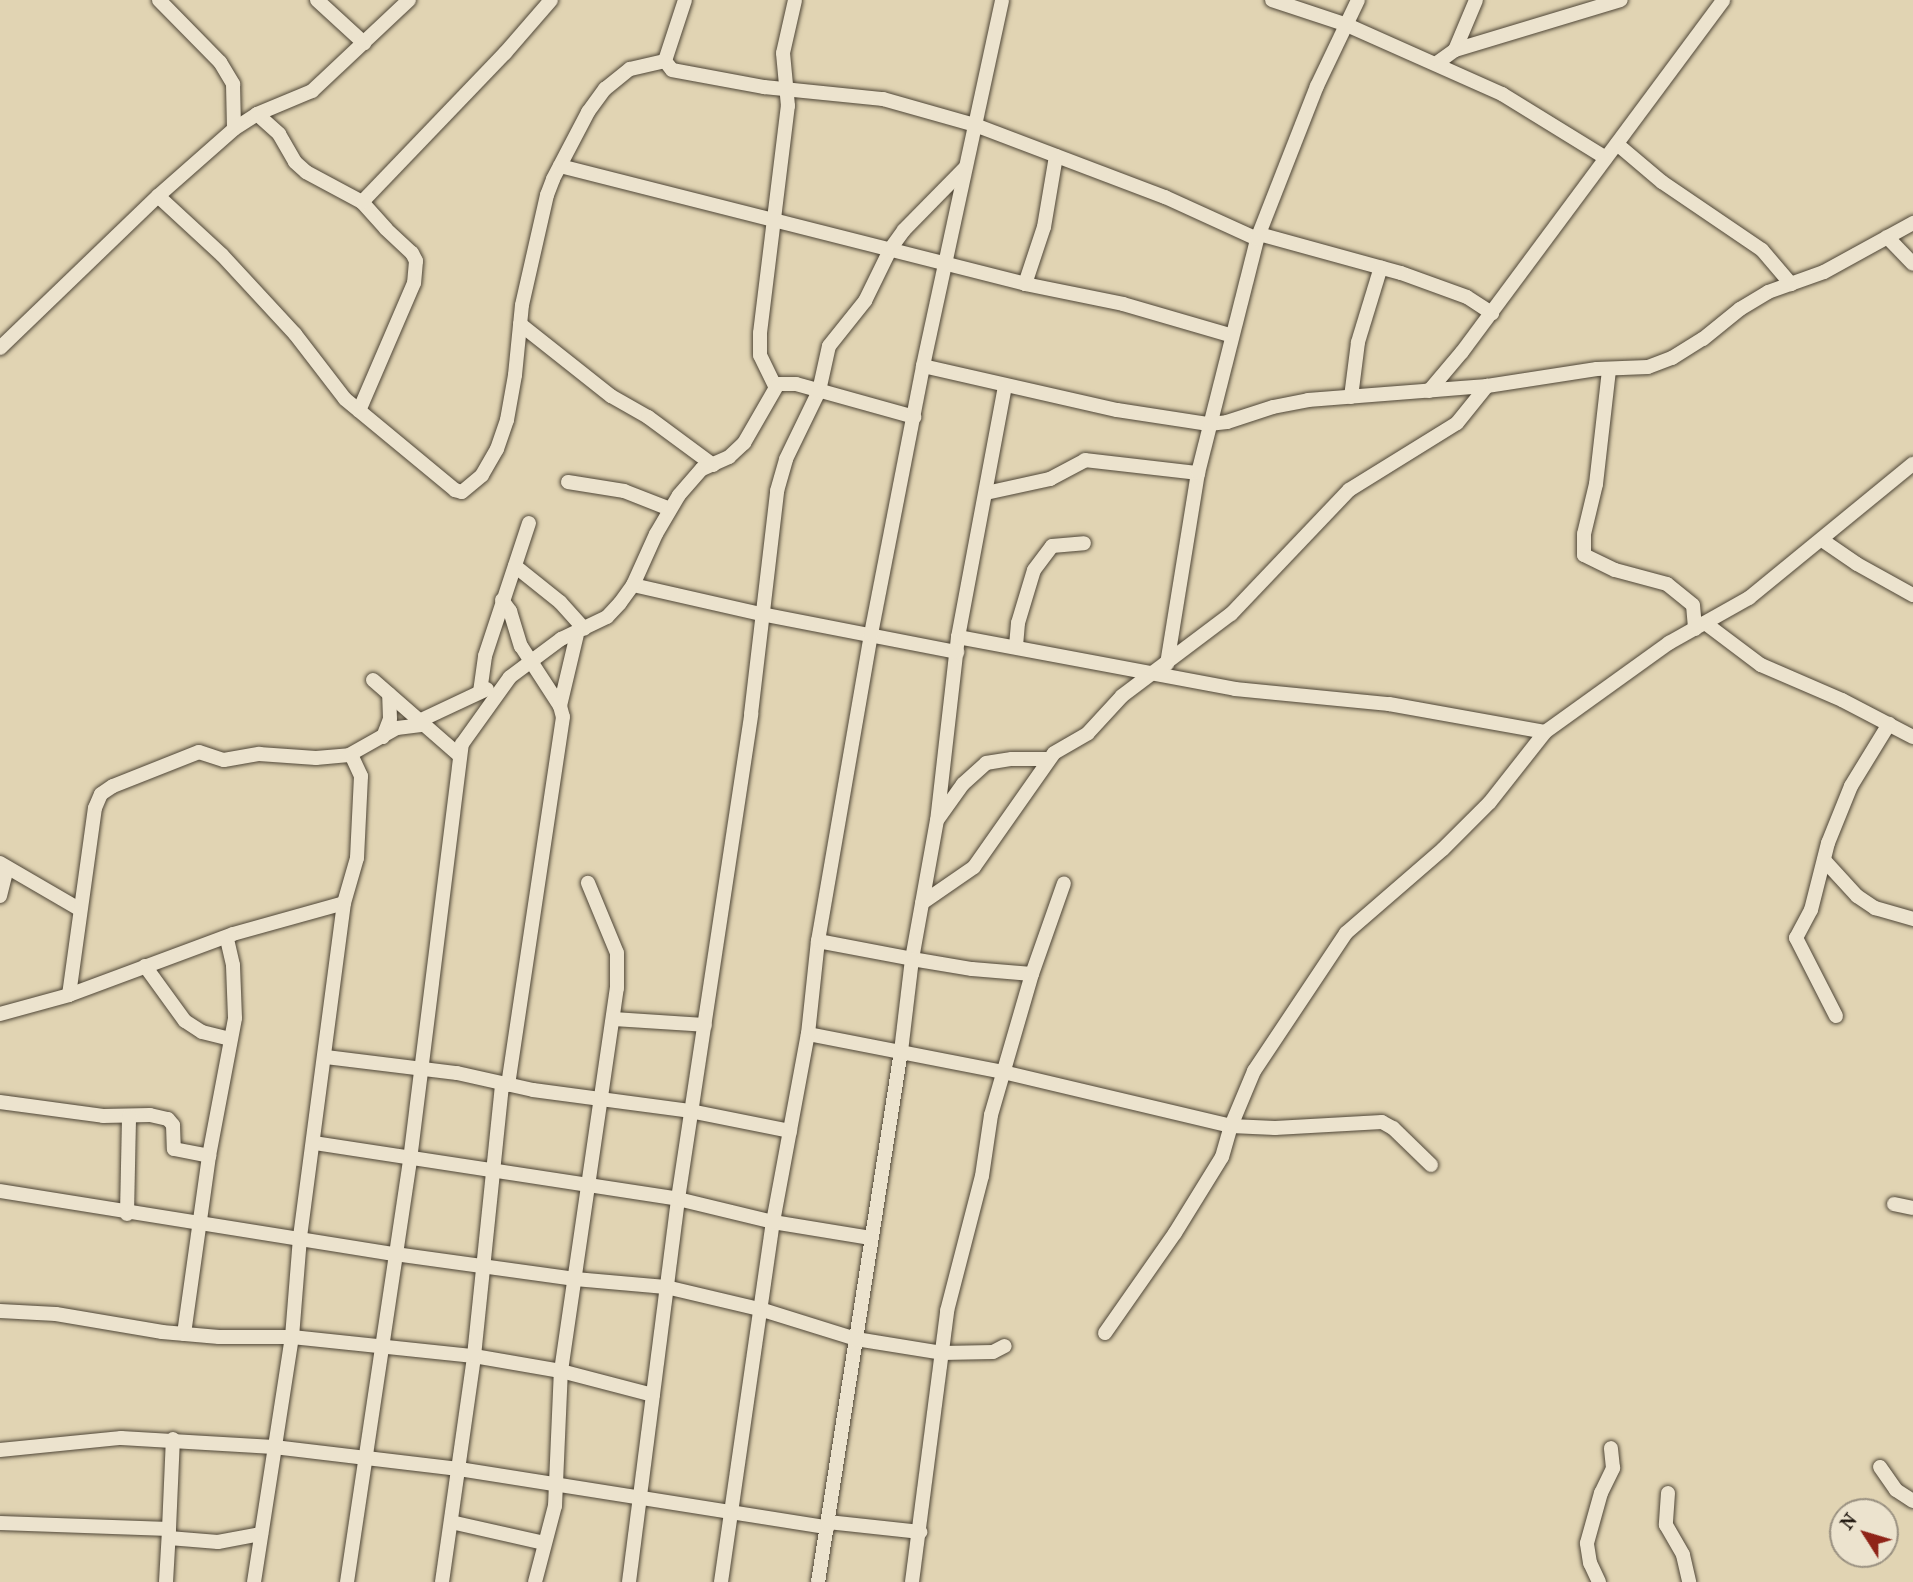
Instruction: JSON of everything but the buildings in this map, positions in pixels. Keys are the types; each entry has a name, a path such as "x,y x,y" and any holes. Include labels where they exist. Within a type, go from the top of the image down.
{"street":[{"path":"159,0 220,62 233,84 234,129"},
{"path":"317,0 364,43"},
{"path":"0,348 158,196 234,129 257,114 312,91 410,0"},
{"path":"362,202 505,53 551,0"},
{"path":"665,61 685,0"},
{"path":"775,386 760,355 788,106 783,53 795,0"},
{"path":"721,1582 774,1222 808,1034 818,941 872,634 923,366 1002,0"},
{"path":"1272,0 1347,26 1437,63 1519,102 1606,158"},
{"path":"1167,664 1198,473 1230,335 1258,236 1317,86 1358,0"},
{"path":"1455,50 1476,0"},
{"path":"1437,63 1455,50 1621,0"},
{"path":"1429,391 1492,313 1723,0"},
{"path":"158,196 222,255 295,334 320,364 333,386 359,411 455,490 462,492 482,475 498,449 515,375 520,324 547,195 560,166 588,112 605,89 630,69 665,61"},
{"path":"665,61 672,71 786,89 883,99 975,125 1165,197 1258,236 1381,267 1467,297 1492,313"},
{"path":"257,114 279,134 295,162 306,172 362,202 412,253 417,269 409,297 390,332 359,411"},
{"path":"1617,144 1662,182 1762,250 1791,284"},
{"path":"1025,284 1044,227 1056,156"},
{"path":"560,166 1025,284 1123,304 1230,335"},
{"path":"629,1582 642,1500 666,1287 690,1111 751,714 777,491 786,459 819,391 829,346 865,301 891,248 904,230 967,166"},
{"path":"923,366 1167,420 1209,424 1227,422 1273,407 1308,400 1487,386 1609,370 1648,368 1672,358 1703,339 1740,309 1768,292 1825,272 1913,223"},
{"path":"1887,237 1913,264"},
{"path":"1351,397 1358,342 1381,267"},
{"path":"520,324 611,396 648,416 713,465"},
{"path":"1609,370 1597,454 1596,484 1584,534 1584,555 1615,570 1667,584 1693,605 1700,626 1761,665 1913,737"},
{"path":"69,995 95,808 101,794 113,786 199,752 224,760 259,754 316,758 351,755 397,728 421,723 510,677 581,629 607,617 633,585 670,509 695,476 744,443 775,386 785,382 914,417"},
{"path":"818,1582 901,1051 912,959 937,820 958,644 1005,386"},
{"path":"922,903 974,867 1048,759 1087,733 1122,696 1231,614 1333,504 1357,485 1457,423 1487,386"},
{"path":"985,493 1050,479 1085,460 1198,473"},
{"path":"1105,1334 1175,1233 1222,1157 1231,1126 1254,1071 1336,944 1359,919 1443,849 1490,802 1545,732 1597,697 1634,667 1749,598 1913,464"},
{"path":"568,482 624,491 670,509"},
{"path":"480,692 485,656 529,523"},
{"path":"1822,540 1857,564 1913,595"},
{"path":"1016,646 1020,613 1034,569 1052,546 1084,543"},
{"path":"515,566 560,601 581,629"},
{"path":"633,585 761,614 872,634 958,644 1016,646 1152,675 1267,693 1390,704 1545,732"},
{"path":"442,1582 474,1356 491,1172 535,894 562,746 564,718 561,706 517,639 510,611 502,600"},
{"path":"561,706 581,629"},
{"path":"347,1582 410,1160 459,755 469,733 510,677"},
{"path":"373,680 459,755"},
{"path":"254,1582 292,1337 300,1237 326,1057 344,903 357,858 360,769 390,719 388,694"},
{"path":"1836,1016 1796,938 1811,910 1824,860 1851,786 1889,724"},
{"path":"351,755 360,769"},
{"path":"937,820 963,784 986,763 1012,758 1048,759"},
{"path":"1824,860 1857,896 1875,908 1913,919"},
{"path":"0,896 3,866 79,909"},
{"path":"536,1582 555,1506 561,1371 604,1099 617,988 617,953 588,883"},
{"path":"912,1582 947,1311 982,1176 990,1115 1032,974 1064,883"},
{"path":"0,1014 69,995 227,938 344,903"},
{"path":"184,1334 209,1156 236,994 227,938"},
{"path":"818,941 972,970 1032,974"},
{"path":"145,966 185,1021 202,1032 230,1039"},
{"path":"613,1018 705,1025"},
{"path":"808,1034 1003,1072 1231,1126 1275,1128 1382,1122 1393,1128 1431,1165"},
{"path":"326,1057 457,1073 505,1084 690,1111 790,1131"},
{"path":"0,1102 103,1116 167,1119 173,1125 174,1149 209,1156"},
{"path":"127,1214 129,1116"},
{"path":"314,1143 410,1160 678,1199 774,1222 872,1238"},
{"path":"0,1192 127,1214 300,1237 482,1267 666,1287 763,1310 856,1339 942,1353 993,1352 1005,1346"},
{"path":"1894,1204 1913,1208"},
{"path":"0,1311 56,1314 184,1334 292,1337 474,1356 561,1371 653,1395"},
{"path":"0,1450 121,1438 274,1447 459,1469 732,1514 920,1532"},
{"path":"166,1582 173,1439"},
{"path":"1599,1582 1590,1563 1587,1543 1601,1493 1613,1468 1611,1448"},
{"path":"1880,1467 1896,1490 1913,1501"},
{"path":"1668,1493 1666,1525 1683,1555 1689,1582"},
{"path":"451,1522 544,1543"},
{"path":"0,1523 169,1533 218,1542 261,1534"}]}
